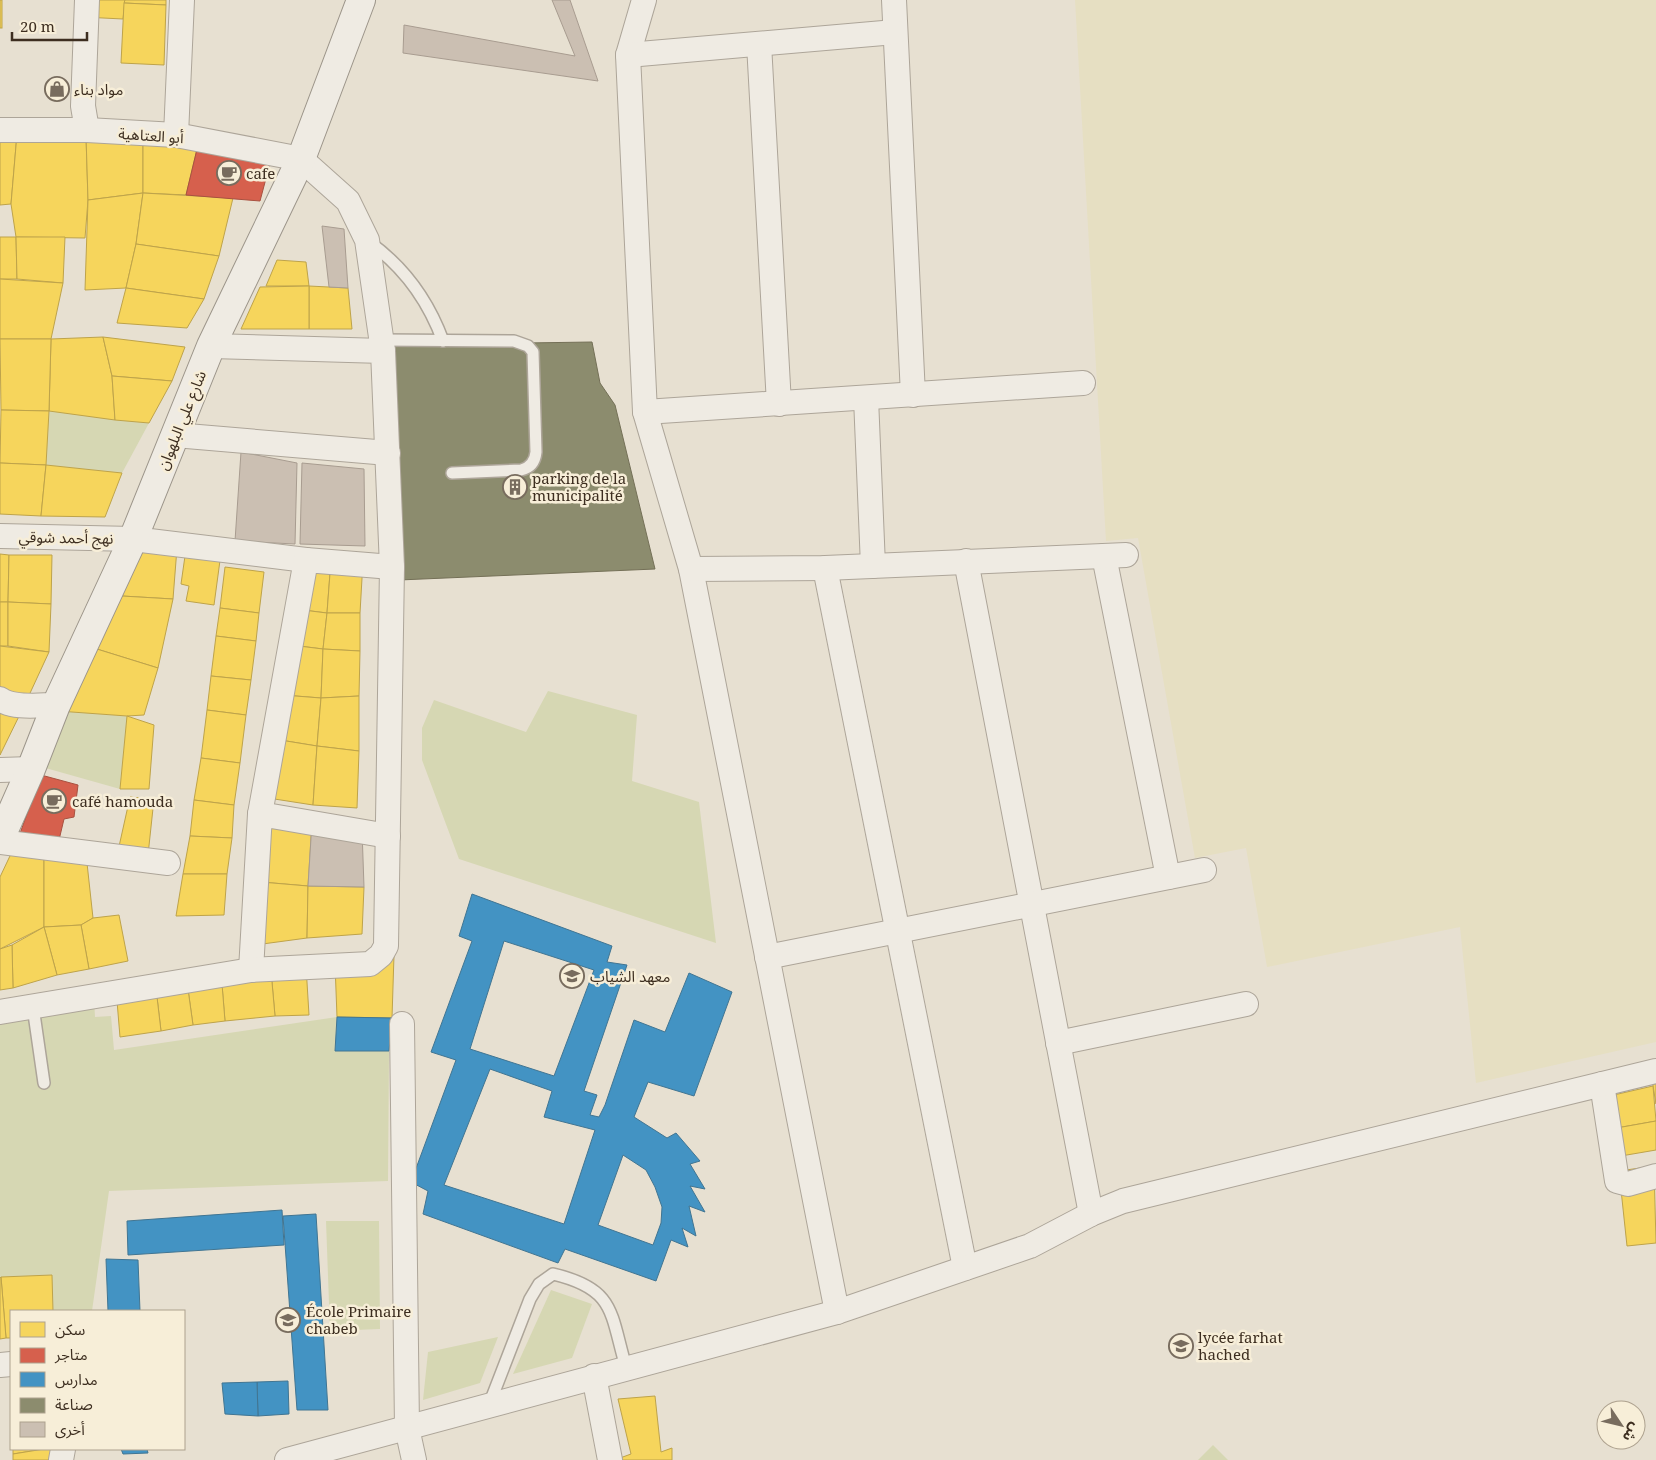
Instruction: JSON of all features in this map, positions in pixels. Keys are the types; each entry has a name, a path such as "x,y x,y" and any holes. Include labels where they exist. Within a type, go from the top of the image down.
{"street":[{"path":"86,0 82,106 87,130"},
{"path":"176,135 182,0"},
{"name":"شارع علي البلهوان","path":"0,840 31,769 56,704 133,538 211,346 301,159 361,0"},
{"path":"644,0 628,55 645,412 691,569 837,1312"},
{"path":"894,0 913,395"},
{"path":"628,55 896,32"},
{"path":"759,44 779,404"},
{"name":"أبو العتاهية","path":"0,130 87,130 176,135 301,159"},
{"path":"0,1012 251,970 370,964 381,955 386,946 392,567 382,346 367,240 348,201 301,159"},
{"path":"211,346 382,346"},
{"path":"645,412 1083,383"},
{"path":"866,398 873,566"},
{"path":"175,435 388,453"},
{"name":"نهج أحمد شوقي","path":"0,536 133,538 306,560 392,567"},
{"path":"691,569 825,568 1115,556 1168,877"},
{"path":"251,970 260,814 306,560"},
{"path":"966,561 1091,1214"},
{"path":"825,568 965,1268"},
{"path":"0,699 4,702 24,704 56,704"},
{"path":"0,770 31,769"},
{"path":"260,814 388,836"},
{"path":"0,840 168,863"},
{"path":"767,957 1204,870"},
{"path":"1058,1043 1246,1004"},
{"path":"402,1024 407,1428 414,1460"},
{"path":"287,1460 330,1455 407,1428 626,1367 837,1312 1030,1246 1091,1214 1123,1201 1656,1071"},
{"path":"1602,1084 1617,1181 1628,1184 1656,1176"},
{"path":"594,1376 610,1460"}],"lane":[{"path":"367,240 395,263 413,284 428,307 442,341"},
{"path":"382,346 442,341 521,342 533,352 536,452 530,466 521,470 452,473"},
{"path":"34,1007 44,1082"},
{"path":"489,1405 530,1299 538,1284 553,1274 577,1280 596,1290 607,1303 626,1367"}],"shaded area":[{"path":"1075,0 1656,0 1656,1042 1476,1083 1460,927 1267,967 1246,848 1195,858 1138,538 1106,541"}],"green space":[{"path":"49,411 149,423 122,473 46,465"},
{"path":"548,691 637,715 632,781 699,802 716,943 459,859 422,760 422,728 434,700 526,732"},
{"path":"58,711 127,716 120,789 42,767"},
{"path":"94,999 95,1017 111,1016 114,1050 337,1017 335,1051 389,1051 388,1181 109,1191 92,1310 53,1310 51,1275 0,1277 0,1017"},
{"path":"326,1221 379,1221 380,1329 330,1331"},
{"path":"551,1290 592,1304 572,1358 513,1374"},
{"path":"498,1337 480,1383 423,1400 428,1352"},
{"path":"1213,1445 1228,1460 1198,1460"}],"building: سكن":[{"path":"0,0 2,0 2,28 0,28"},
{"path":"84,0 125,0 123,19 83,17"},
{"path":"125,0 166,0 166,5 124,3"},
{"path":"124,3 166,5 164,65 121,63"},
{"path":"0,133 17,134 11,204 0,205"},
{"path":"17,134 86,136 88,200 85,238 16,237 11,204"},
{"path":"86,136 143,139 143,193 88,200"},
{"path":"143,139 198,145 186,195 143,193"},
{"path":"143,193 136,244 126,288 85,290 88,200"},
{"path":"143,193 233,198 219,256 136,244"},
{"path":"0,237 16,237 17,279 0,279"},
{"path":"16,237 65,237 63,283 17,279"},
{"path":"136,244 219,256 204,299 126,288"},
{"path":"277,260 306,262 309,286 266,286"},
{"path":"0,279 63,283 51,339 0,339"},
{"path":"309,286 348,288 352,329 309,329"},
{"path":"309,286 309,329 241,329 260,287"},
{"path":"126,288 204,299 187,328 117,323"},
{"path":"103,337 112,376 115,420 49,411 51,339"},
{"path":"103,337 185,347 172,381 112,376"},
{"path":"0,339 51,339 49,411 1,410"},
{"path":"112,376 172,381 149,423 115,420"},
{"path":"1,410 49,411 46,465 0,463"},
{"path":"0,463 46,465 41,516 0,514"},
{"path":"46,465 122,473 105,517 41,516"},
{"path":"142,546 177,548 173,599 122,596"},
{"path":"186,549 221,553 214,605 186,601 189,586 181,584"},
{"path":"0,554 9,555 8,602 0,602"},
{"path":"9,555 52,555 51,604 8,602"},
{"path":"302,557 331,560 327,613 295,609"},
{"path":"331,560 363,561 360,613 327,613"},
{"path":"225,567 264,572 259,613 220,608"},
{"path":"122,596 173,599 158,668 84,645"},
{"path":"0,602 8,602 8,646 0,646"},
{"path":"8,602 51,604 49,652 8,646"},
{"path":"220,608 259,613 256,641 216,636"},
{"path":"295,609 327,613 323,649 291,645"},
{"path":"327,613 360,613 360,651 323,649"},
{"path":"216,636 256,641 251,680 211,676"},
{"path":"84,645 158,668 144,715 127,716 58,711"},
{"path":"291,645 323,649 321,698 283,695"},
{"path":"0,646 49,652 25,704 0,704"},
{"path":"323,649 360,651 359,696 321,698"},
{"path":"211,676 251,680 246,715 207,710"},
{"path":"283,695 321,698 317,746 274,739"},
{"path":"359,696 359,751 317,746 321,698"},
{"path":"0,704 25,704 0,755"},
{"path":"207,710 246,715 240,763 201,758"},
{"path":"127,716 154,725 149,789 120,789"},
{"path":"274,739 317,746 313,805 268,798"},
{"path":"317,746 359,751 357,808 313,805"},
{"path":"201,758 240,763 234,805 194,800"},
{"path":"130,797 154,799 148,855 118,851"},
{"path":"194,800 234,805 232,838 190,836"},
{"path":"268,819 312,822 308,886 261,882"},
{"path":"190,836 232,838 227,874 183,874"},
{"path":"18,839 44,846 44,927 0,949 0,877"},
{"path":"44,846 86,854 93,918 81,925 44,927"},
{"path":"183,874 227,874 224,915 176,916"},
{"path":"261,882 308,886 307,938 255,945"},
{"path":"308,886 364,887 362,934 307,938"},
{"path":"119,915 128,961 89,969 81,925 93,918"},
{"path":"81,925 89,969 57,975 44,927"},
{"path":"44,927 57,975 13,988 12,945"},
{"path":"12,945 13,988 0,990 0,949"},
{"path":"394,955 392,1018 337,1017 335,964"},
{"path":"306,966 309,1015 275,1016 271,971"},
{"path":"271,971 275,1016 225,1021 221,972"},
{"path":"221,972 225,1021 193,1025 186,975"},
{"path":"186,975 193,1025 161,1031 155,980"},
{"path":"155,980 161,1031 120,1037 116,989"},
{"path":"1653,1076 1656,1076 1656,1104 1653,1086"},
{"path":"1653,1086 1656,1121 1611,1129 1605,1097"},
{"path":"1656,1121 1656,1150 1615,1157 1611,1129"},
{"path":"1654,1166 1656,1243 1627,1246 1619,1171"},
{"path":"52,1275 53,1310 10,1310 10,1338 6,1338 1,1277"},
{"path":"0,1278 6,1338 0,1339"},
{"path":"655,1396 661,1452 672,1448 672,1460 620,1460 620,1458 631,1454 618,1399"},
{"path":"13,1450 38,1450 13,1454"},
{"path":"38,1450 53,1450 52,1460 13,1460 13,1454"}],"building: متاجر":[{"name":"cafe","path":"198,145 273,152 260,201 186,195"},
{"name":"café hamouda","path":"41,775 78,785 74,817 64,819 59,840 18,839"}],"building: مدارس":[{"path":"472,894 612,946 607,962 627,965 584,1091 597,1095 590,1115 599,1117 605,1105 634,1020 665,1032 689,973 732,992 694,1096 648,1082 634,1117 667,1138 676,1133 700,1161 690,1164 705,1189 690,1186 705,1212 689,1206 696,1236 682,1228 688,1247 671,1240 656,1281 565,1249 558,1263 423,1214 428,1191 411,1182 456,1060 431,1052 472,941 459,936","holes":["504,941 594,970 554,1076 470,1049","490,1069 552,1091 544,1117 595,1130 564,1224 444,1185","623,1155 646,1170 655,1187 662,1207 661,1223 653,1245 598,1225"]},
{"path":"337,1017 392,1018 389,1051 335,1051"},
{"path":"282,1210 284,1245 128,1255 127,1221"},
{"path":"316,1214 328,1410 297,1410 283,1216"},
{"path":"106,1259 138,1260 140,1310 108,1310"},
{"path":"288,1381 289,1414 258,1416 257,1382"},
{"path":"257,1382 258,1416 225,1414 222,1383"},
{"path":"121,1450 147,1450 148,1453 123,1454"}],"building: صناعة":[{"name":"parking de la municipalité","path":"592,342 600,383 615,405 655,569 399,580 391,345"}],"building: أخرى":[{"path":"552,0 570,0 598,81 403,53 404,25 575,56"},
{"path":"322,226 344,229 348,288 329,287"},
{"path":"241,452 297,463 295,544 235,541"},
{"path":"302,463 364,469 365,546 300,544"},
{"path":"312,822 362,830 364,887 308,886"}],"place":[{"name":"مواد بناء","path":"57,89"},
{"name":"cafe","path":"229,173"},
{"name":"parking de la municipalité","path":"515,487"},
{"name":"café hamouda","path":"54,801"},
{"name":"معهد الشياب","path":"572,976"},
{"name":"École Primaire chabeb","path":"288,1320"},
{"name":"lycée farhat hached","path":"1181,1346"}]}
